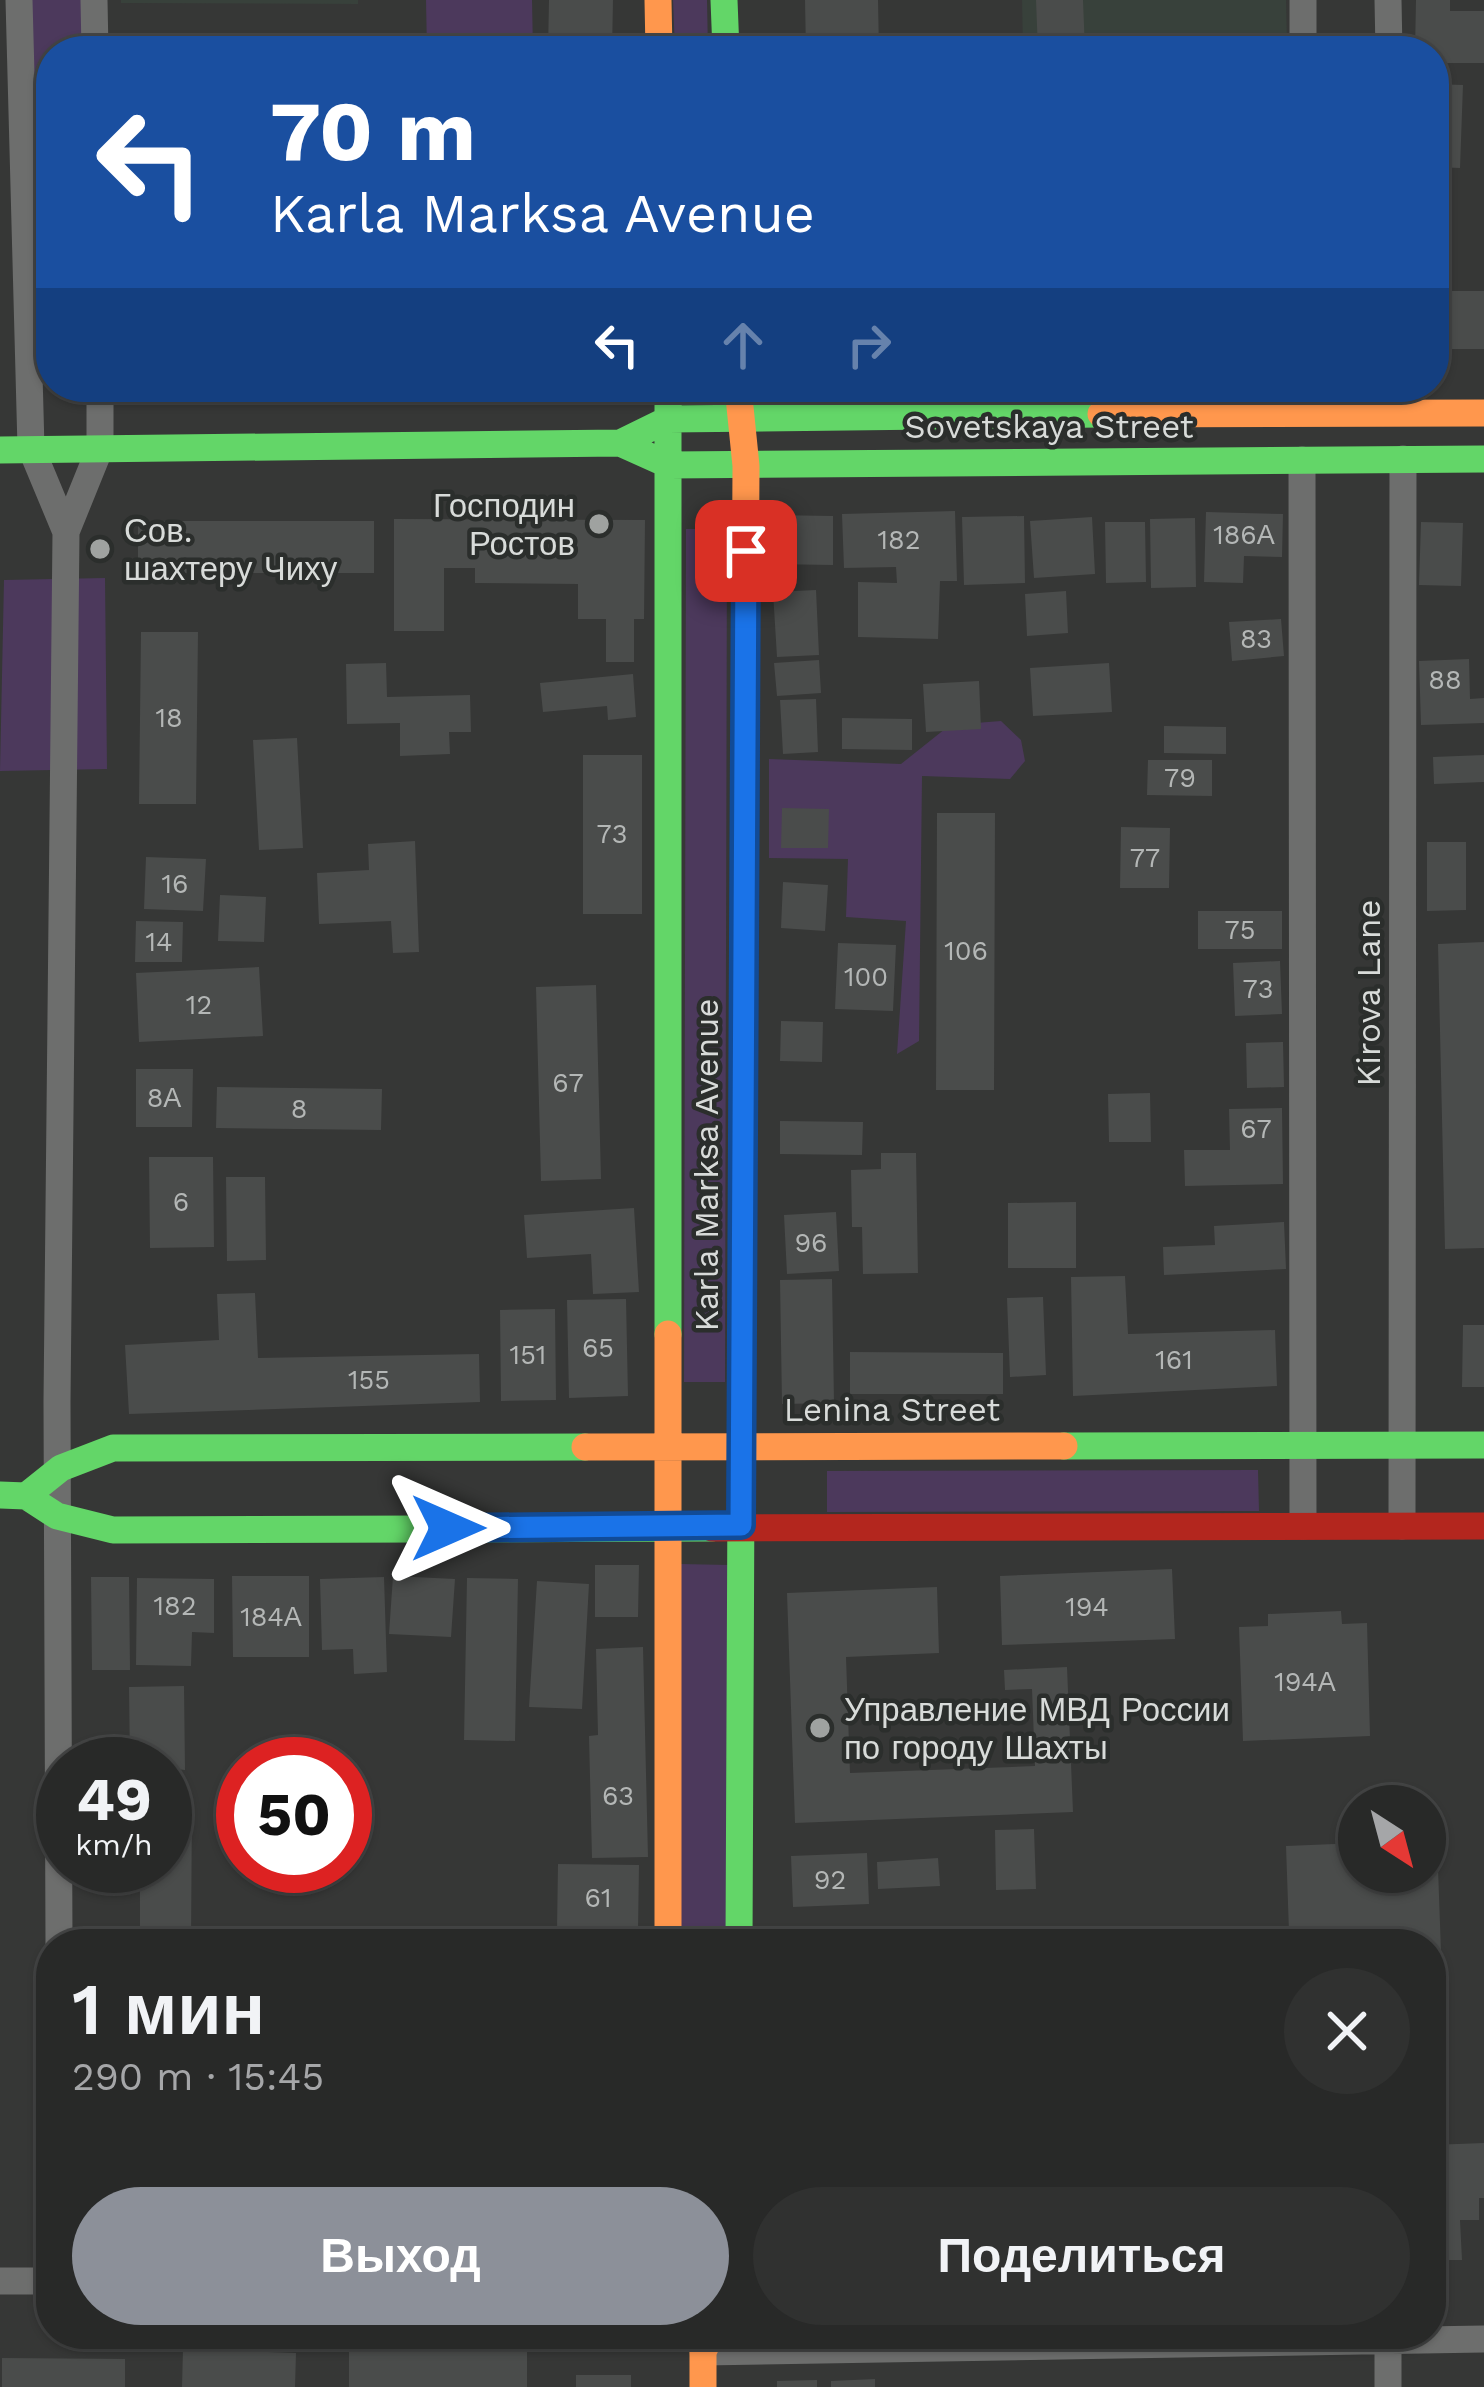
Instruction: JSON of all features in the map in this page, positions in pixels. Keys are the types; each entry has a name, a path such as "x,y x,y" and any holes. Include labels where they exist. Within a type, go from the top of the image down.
{"main road":[{"path":"658,0 659,36"},
{"path":"724,0 725,36"},
{"name":"Karla Marksa Avenue","path":"668,402 668,1929"},
{"name":"Sovetskaya Street","path":"0,450 620,442 669,419 736,402"},
{"name":"Karla Marksa Avenue","path":"739,1929 746,466 740,402"},
{"name":"Sovetskaya Street","path":"778,402 1309,416 1391,402"},
{"name":"Sovetskaya Street","path":"1404,402 1484,413"},
{"name":"Sovetskaya Street","path":"620,442 669,465 1484,458"},
{"name":"Lenina Street","path":"13,1496 61,1468 113,1448 1484,1445"},
{"name":"Lenina Street","path":"13,1496 57,1516 113,1530 1484,1526"},
{"path":"702,2349 703,2387"}],"street":[{"path":"19,0 31,448 67,532"},
{"path":"94,0 94,36"},
{"path":"1303,0 1303,36"},
{"path":"1388,0 1389,36"},
{"path":"59,1929 57,1516 61,1468 57,1402 67,532 100,448 100,402"},
{"path":"1309,402 1309,416"},
{"name":"Kirova Lane","path":"1402,1526 1403,459"},
{"name":"Kirova Lane","path":"1302,460 1303,1526"},
{"path":"0,2281 36,2281"},
{"path":"1446,2341 1484,2339"},
{"path":"1388,2349 1388,2387"}],"shaded area":[{"path":"27,0 82,0 83,36 36,36 34,361"},
{"path":"358,0 358,4 121,3"},
{"path":"426,0 532,0 533,36 427,36"},
{"path":"673,0 707,0 708,36 674,36"},
{"path":"1022,0 1286,0 1287,36 1023,36"},
{"path":"686,529 727,529 725,1382 684,1382"},
{"path":"105,578 107,769 0,771 4,580"},
{"path":"1001,721 1021,740 1025,761 1010,779 922,776 919,1041 897,1054 906,921 846,917 848,859 769,858 769,759 901,764 950,725"},
{"path":"1258,1470 1259,1511 827,1512 827,1471"},
{"path":"680,1564 729,1565 728,1929 676,1929"}],"building":[{"path":"549,0 613,0 612,36 548,36"},
{"path":"805,0 878,0 879,36 806,36"},
{"path":"1036,0 1083,0 1084,36 1037,36"},
{"path":"1416,0 1450,0 1450,11 1484,11 1484,63 1449,63 1449,36 1415,36"},
{"path":"1449,85 1463,85 1460,168 1449,168"},
{"path":"1449,291 1484,291 1484,349 1449,349"},
{"path":"955,511 957,581 940,581 938,639 858,637 858,582 897,583 896,567 844,568 842,514"},
{"path":"1206,512 1283,514 1282,557 1244,556 1243,583 1204,582"},
{"path":"770,515 833,516 833,565 769,564"},
{"path":"1024,516 1025,583 964,585 962,517"},
{"path":"1092,517 1095,574 1034,578 1030,521"},
{"path":"1195,518 1196,587 1151,588 1150,519"},
{"path":"394,519 645,520 644,619 634,619 634,662 606,662 606,619 578,619 578,584 475,583 475,568 444,568 444,631 394,631"},
{"path":"138,521 374,521 374,573 138,573"},
{"path":"1105,522 1145,522 1146,582 1106,583"},
{"path":"1421,522 1463,523 1461,586 1419,585"},
{"path":"816,590 819,655 777,657 773,592"},
{"path":"1066,591 1068,633 1027,636 1025,594"},
{"path":"1281,619 1284,656 1232,661 1229,622"},
{"path":"141,632 198,632 196,804 139,804"},
{"path":"1469,659 1470,699 1484,698 1484,723 1421,725 1419,661"},
{"path":"819,660 821,693 777,696 774,663"},
{"path":"386,663 387,697 470,695 471,732 449,732 450,754 400,756 400,723 347,724 346,664"},
{"path":"1109,663 1112,712 1033,716 1030,668"},
{"path":"633,674 636,717 608,720 607,706 543,712 540,683"},
{"path":"979,681 981,729 926,732 923,684"},
{"path":"816,699 818,752 783,754 780,700"},
{"path":"842,718 912,719 912,750 842,749"},
{"path":"1164,726 1226,727 1226,754 1164,753"},
{"path":"297,738 303,848 259,850 253,740"},
{"path":"583,755 642,755 642,914 583,914"},
{"path":"1484,755 1484,782 1434,784 1433,757"},
{"path":"1148,760 1212,760 1212,796 1147,795"},
{"path":"782,808 829,809 828,848 781,848"},
{"path":"937,813 995,813 994,1090 936,1090"},
{"path":"1121,827 1170,828 1169,888 1120,888"},
{"path":"415,841 419,952 393,953 391,921 319,924 317,873 369,870 368,844"},
{"path":"1427,842 1466,842 1466,910 1427,911"},
{"path":"146,857 206,859 203,911 144,909"},
{"path":"783,882 828,885 825,931 781,928"},
{"path":"220,895 266,897 264,942 218,941"},
{"path":"1198,911 1282,911 1282,949 1198,949"},
{"path":"136,921 183,922 182,962 135,962"},
{"path":"1484,942 1484,1248 1445,1249 1438,944"},
{"path":"838,943 896,945 893,1011 835,1009"},
{"path":"1280,961 1282,1014 1235,1016 1233,963"},
{"path":"259,967 263,1036 139,1042 136,973"},
{"path":"596,985 601,1179 541,1181 536,987"},
{"path":"781,1021 823,1022 822,1062 780,1061"},
{"path":"1283,1042 1284,1087 1247,1088 1246,1043"},
{"path":"136,1069 193,1069 192,1127 136,1127"},
{"path":"217,1087 382,1089 381,1130 216,1128"},
{"path":"1150,1093 1151,1142 1109,1142 1108,1094"},
{"path":"1282,1108 1283,1184 1185,1186 1184,1150 1230,1150 1229,1109"},
{"path":"780,1121 863,1122 862,1155 780,1154"},
{"path":"881,1153 916,1153 918,1273 863,1274 862,1227 852,1227 851,1170 881,1169"},
{"path":"149,1157 213,1157 214,1247 150,1248"},
{"path":"226,1177 265,1177 266,1260 227,1261"},
{"path":"1076,1202 1076,1268 1008,1268 1008,1203"},
{"path":"634,1208 639,1292 593,1294 591,1254 527,1258 524,1215"},
{"path":"836,1212 839,1271 787,1274 784,1215"},
{"path":"1284,1222 1286,1269 1164,1275 1163,1247 1215,1245 1214,1226"},
{"path":"1125,1276 1128,1334 1275,1330 1277,1386 1073,1396 1071,1277"},
{"path":"832,1279 834,1403 782,1404 780,1280"},
{"path":"255,1293 258,1358 479,1354 480,1402 129,1414 125,1345 219,1340 217,1294"},
{"path":"1043,1297 1046,1375 1010,1377 1007,1298"},
{"path":"626,1299 628,1396 569,1398 567,1300"},
{"path":"555,1309 556,1400 501,1401 500,1310"},
{"path":"1463,1325 1484,1325 1484,1387 1462,1387"},
{"path":"850,1352 1003,1353 1003,1394 850,1394"},
{"path":"595,1565 639,1565 638,1617 595,1617"},
{"path":"1172,1569 1175,1639 1002,1645 1000,1576"},
{"path":"232,1576 309,1576 309,1657 233,1657"},
{"path":"393,1576 455,1579 451,1637 389,1634"},
{"path":"91,1577 129,1577 130,1670 92,1670"},
{"path":"384,1577 387,1672 354,1674 353,1649 322,1650 320,1579"},
{"path":"137,1578 214,1579 214,1633 192,1632 191,1666 136,1665"},
{"path":"467,1578 518,1579 515,1741 464,1740"},
{"path":"537,1581 589,1584 582,1709 529,1707"},
{"name":"Управление МВД России по городу Шахты","path":"937,1587 939,1653 846,1657 850,1773 1035,1766 1032,1689 1005,1690 1004,1670 1067,1667 1073,1812 795,1823 787,1593"},
{"path":"1341,1611 1342,1624 1367,1623 1370,1736 1243,1741 1239,1627 1268,1626 1268,1614"},
{"path":"643,1647 648,1857 592,1858 589,1736 598,1735 596,1649"},
{"path":"184,1686 185,1737 130,1737 129,1687"},
{"path":"1034,1829 1036,1889 996,1890 995,1830"},
{"path":"1338,1844 1338,1893 1439,1893 1440,1929 1289,1929 1286,1846"},
{"path":"867,1853 869,1904 793,1907 791,1856"},
{"path":"938,1858 940,1886 878,1889 877,1862"},
{"path":"558,1864 639,1865 638,1929 557,1929"},
{"path":"140,1893 191,1893 191,1929 140,1929"},
{"path":"1484,2143 1484,2198 1479,2198 1479,2220 1460,2220 1462,2260 1446,2260 1446,2144"},
{"path":"183,2349 296,2353 295,2387 182,2387"},
{"path":"349,2349 527,2349 527,2387 349,2387"},
{"path":"2,2358 125,2359 125,2387 2,2387"},
{"path":"576,2375 631,2375 631,2387 576,2387"},
{"path":"875,2379 875,2387 831,2387 831,2381"},
{"path":"817,2380 817,2387 777,2387 777,2381"}],"traffic: fast":[{"path":"724,0 725,36"},
{"path":"668,402 668,1334"},
{"path":"0,450 620,443 669,419 1101,414"},
{"path":"620,443 669,465 1484,459"},
{"path":"739,1929 743,1031"},
{"path":"1064,1446 1484,1445"},
{"path":"26,1496 61,1468 113,1448 585,1447"},
{"path":"0,1495 26,1496 57,1516 113,1530 712,1528"}],"traffic: slow":[{"path":"658,0 659,36"},
{"path":"740,402 746,466 743,1031"},
{"path":"1101,414 1484,413"},
{"path":"668,1334 668,1929"},
{"path":"585,1447 1064,1446"},
{"path":"703,2387 704,2349"}],"traffic: jam":[{"path":"712,1528 1484,1526"}],"place":[{"name":"Господин Ростов","path":"599,524"},
{"name":"Сов. шахтеру Чиху","path":"100,549"},
{"name":"Управление МВД России по городу Шахты","path":"820,1728"}],"route":[{"path":"448,1528 741,1525 746,551"}]}
